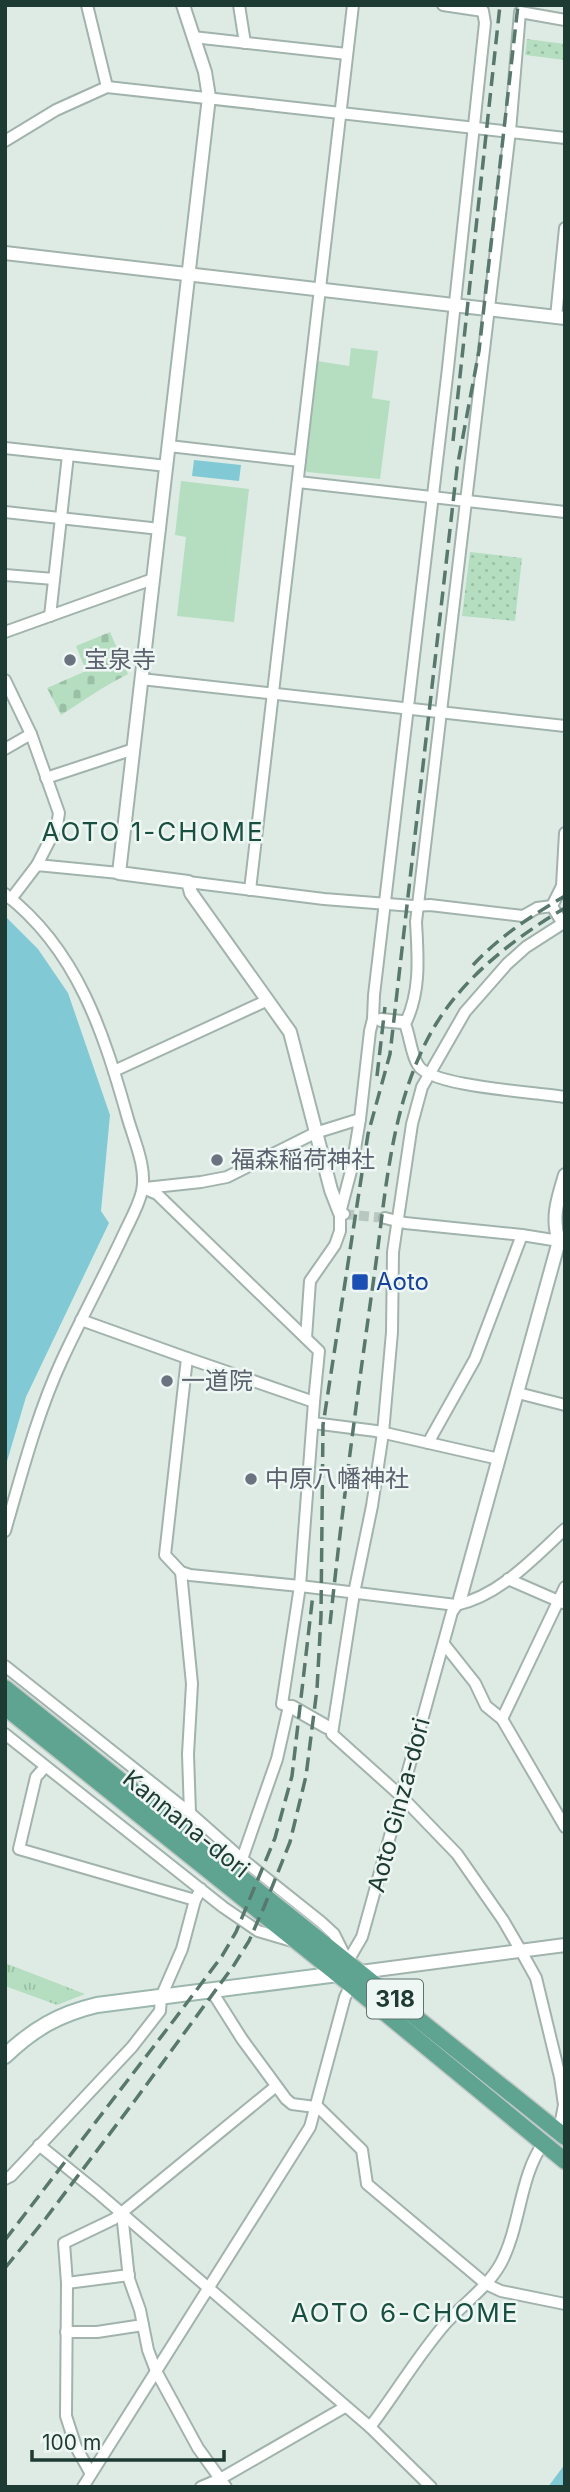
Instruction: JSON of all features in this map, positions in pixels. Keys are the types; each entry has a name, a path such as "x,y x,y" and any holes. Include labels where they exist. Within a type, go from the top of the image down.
{"main road":[{"name":"Kannana-dori","path":"5,1688 219,1871 298,1943 349,1973"},
{"name":"Kannana-dori","path":"5,1707 219,1871"},
{"name":"318","path":"219,1871 562,2134"},
{"name":"318","path":"349,1973 565,2161"},
{"path":"5,2056 38,2028 71,2011 97,2004 349,1973"}],"street":[{"path":"87,5 107,87"},
{"path":"119,873 209,97 205,72 183,5"},
{"path":"239,5 245,43"},
{"path":"250,890 353,5"},
{"path":"306,1338 310,1281 335,1245 340,1231 360,1119 370,1031 377,1020 374,995 474,127 485,16 483,11 478,9 443,5"},
{"path":"565,20 524,10 416,922 418,972 414,1007 404,1023 418,1067 429,1075 450,1082 565,1097"},
{"path":"192,37 347,54"},
{"path":"5,141 56,110 107,87 565,138"},
{"path":"5,253 560,317 565,228"},
{"path":"169,446 300,461"},
{"path":"5,448 167,466"},
{"path":"50,616 68,455"},
{"path":"298,482 565,512"},
{"path":"5,512 160,529"},
{"path":"5,575 54,579"},
{"path":"5,632 153,579"},
{"path":"141,679 565,726"},
{"path":"5,680 31,734 59,813 57,826 37,865 8,897 50,937 81,985 100,1026 114,1070 139,1157 143,1188 133,1215 81,1320 42,1408 5,1531"},
{"path":"5,749 31,734"},
{"path":"46,778 134,748"},
{"path":"552,906 562,886 565,833"},
{"path":"37,865 250,890 385,904 430,905 523,916 537,908 552,906"},
{"path":"188,882 191,893 268,1000 291,1037 315,1133 342,1213"},
{"path":"552,906 564,923 526,947 493,978 460,1019 422,1087 409,1133 391,1220 392,1332 383,1433 330,1728 334,1737 401,1797 457,1854 521,1951 536,1978 560,2077 564,2105 562,2134"},
{"path":"114,1070 268,1000"},
{"path":"377,1020 404,1023"},
{"path":"143,1188 227,1177 315,1133 360,1119"},
{"path":"458,1602 562,1241 554,1225 565,1175"},
{"path":"143,1188 157,1194 319,1351 300,1586 282,1704 330,1728"},
{"path":"391,1220 562,1241"},
{"path":"428,1443 475,1359 522,1235"},
{"path":"81,1320 314,1402"},
{"path":"187,1358 165,1555 181,1572 190,1576 354,1594 458,1602 479,1599 508,1579 565,1529"},
{"path":"518,1392 565,1405"},
{"path":"313,1423 383,1433 499,1459"},
{"path":"181,1572 192,1684 188,1754 190,1813"},
{"path":"508,1579 561,1603"},
{"path":"502,1719 561,1603 565,1587"},
{"name":"Aoto Ginza-dori","path":"83,2487 310,2127 349,1973 362,1937 458,1602"},
{"path":"444,1644 475,1683 486,1706 502,1719 564,1822"},
{"path":"5,1665 190,1813 334,1934 349,1973 565,1945"},
{"path":"242,1859 277,1759 290,1706"},
{"path":"5,1734 258,1931 298,1943"},
{"path":"45,1767 36,1777 19,1849 195,1900"},
{"path":"5,2179 132,2047 160,2011 161,1997 182,1949 195,1900 201,1889"},
{"path":"211,1990 275,2087 292,2104 316,2106 348,2133 362,2150 368,2184 486,2284 501,2291 565,2304"},
{"path":"91,2474 76,2447 66,2416 67,2283 64,2243 114,2219 275,2087"},
{"path":"370,2427 446,2323 486,2284 501,2263 515,2225 532,2158 544,2142"},
{"path":"39,2145 370,2427 431,2487"},
{"path":"122,2213 129,2275 148,2350 156,2371 198,2448 223,2483"},
{"path":"67,2283 129,2275"},
{"path":"66,2332 97,2332 143,2325"},
{"path":"201,2487 223,2483 345,2407"}],"green space":[{"path":"527,39 565,44 565,60 525,55"},
{"path":"351,348 378,351 372,398 390,401 380,479 307,472 305,469 317,361 349,366"},
{"path":"181,481 249,489 234,622 177,616 186,537 175,535"},
{"path":"470,552 522,558 515,621 462,616"},
{"path":"110,632 128,674 61,715 47,688 86,671 76,646"},
{"path":"5,1963 85,1994 57,2005 5,1986"}],"water":[{"path":"194,460 241,465 239,481 192,476"},
{"path":"5,916 38,949 68,993 110,1115 101,1211 109,1223 26,1397 5,1468"},
{"path":"565,2464 565,2487 548,2487"}],"tunnel":[{"path":"344,1214 385,1218"}],"railway":[{"path":"453,441 500,5"},
{"path":"5,2268 136,2099 249,1941 290,1842 306,1776 317,1689 321,1616 323,1425 368,1134 390,1054 457,468 479,351 518,5"},
{"path":"473,965 516,927 565,896"},
{"path":"330,1624 386,1184 408,1085 436,1024 462,989 493,958 528,931 565,908"},
{"path":"377,1076 385,1007"},
{"path":"5,2240 174,2020 222,1956 236,1932 275,1838 292,1776 313,1594"}],"place":[{"name":"宝泉寺","path":"70,660"},
{"name":"福森稲荷神社","path":"217,1160"},
{"name":"Aoto","path":"360,1282"},
{"name":"一道院","path":"167,1381"},
{"name":"中原八幡神社","path":"251,1479"}],"district":[{"name":"AOTO 1-CHOME","path":"153,832"},
{"name":"AOTO 6-CHOME","path":"405,2313"}]}
